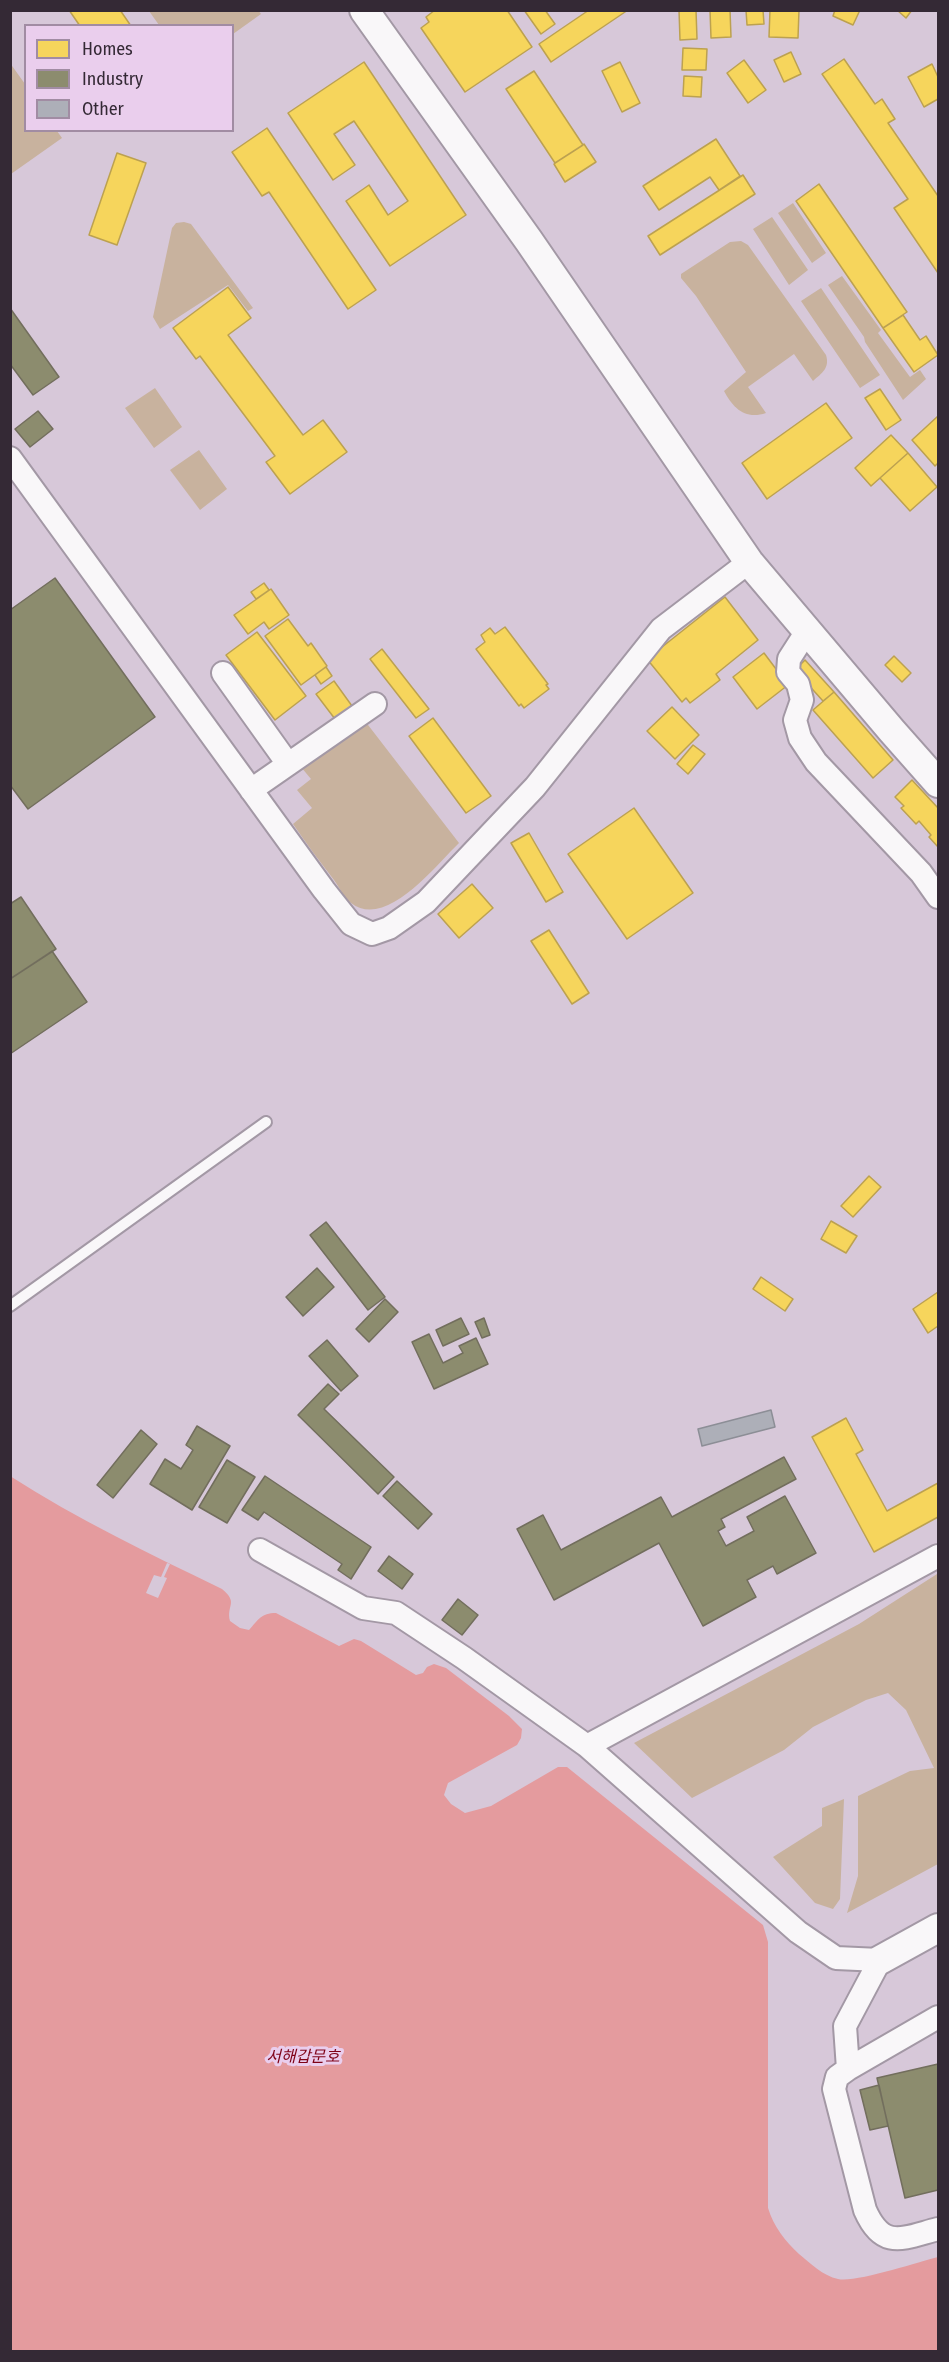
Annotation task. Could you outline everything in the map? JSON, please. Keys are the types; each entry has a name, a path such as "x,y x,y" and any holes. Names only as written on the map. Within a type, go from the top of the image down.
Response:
{"street":[{"path":"364,10 529,241 749,562 939,783"},
{"path":"10,458 351,924 372,934 389,928 426,902 535,787 661,629 749,562"},
{"path":"807,631 789,660 788,672 798,684 802,700 795,720 800,738 816,762 921,873 939,897"},
{"path":"223,673 288,764"},
{"path":"251,790 375,704"},
{"path":"260,1551 363,1608 396,1613 464,1658 587,1746 798,1932 836,1958 880,1960 939,1928"},
{"path":"587,1746 939,1556"},
{"path":"848,2069 845,2025 880,1960"},
{"path":"939,2017 848,2069 837,2077 834,2089 865,2210 871,2225 878,2233 888,2238 905,2237 939,2229"}],"lane":[{"path":"10,1306 266,1122"}],"shaded area":[{"path":"258,10 261,14 234,33 234,24 158,24 149,11"},
{"path":"10,63 24,83 24,132 58,132 62,138 11,174"},
{"path":"793,203 826,253 812,263 778,213"},
{"path":"772,217 808,270 789,285 753,229"},
{"path":"176,223 191,224 253,308 248,311 228,285 160,329 153,317 172,228"},
{"path":"741,241 748,245 826,355 827,360 824,370 813,381 794,354 748,387 766,413 759,415 740,411 731,403 724,391 746,372 696,296 681,278 681,274 730,242"},
{"path":"842,276 881,330 878,333 910,377 920,370 926,379 903,400 828,285"},
{"path":"821,288 880,375 860,388 801,301"},
{"path":"155,388 182,427 154,448 125,408"},
{"path":"199,450 227,489 200,510 170,470"},
{"path":"365,721 459,843 409,892 379,908 365,909 351,903 346,898 293,824 312,808 297,790 311,779 301,767"},
{"path":"937,1574 938,1864 847,1913 858,1876 858,1796 910,1771 934,1768 906,1710 888,1693 866,1700 813,1727 784,1750 692,1798 634,1743 859,1624"},
{"path":"844,1799 840,1899 833,1909 815,1903 773,1857 822,1826 822,1808"}],"water":[{"name":"서해갑문호","path":"10,1476 88,1521 222,1589 231,1601 230,1621 240,1628 249,1630 263,1616 276,1613 339,1646 354,1639 361,1641 416,1675 423,1673 427,1667 434,1664 446,1668 509,1716 522,1729 517,1745 448,1783 444,1795 451,1804 465,1813 491,1806 558,1767 567,1767 763,1925 768,1942 768,2208 770,2215 780,2233 799,2254 822,2272 838,2279 872,2275 938,2257 938,2351 11,2351"}],"pier":[{"path":"167,1563 170,1564 164,1577 167,1578 158,1598 146,1593 154,1575 161,1577"}],"building: Homes":[{"path":"69,10 120,10 130,24 79,24"},
{"path":"435,10 507,10 532,47 465,92 421,28 429,22 426,17"},
{"path":"524,10 545,10 555,24 541,34"},
{"path":"589,10 628,10 551,62 539,44"},
{"path":"679,10 696,10 697,39 680,40"},
{"path":"710,10 730,10 731,37 711,38"},
{"path":"746,10 763,10 764,24 747,25"},
{"path":"770,10 799,10 798,38 769,37"},
{"path":"835,10 860,10 853,25 833,16"},
{"path":"897,10 912,10 906,18"},
{"path":"683,48 707,49 706,70 682,70"},
{"path":"791,52 801,74 784,82 774,60"},
{"path":"844,59 875,104 882,99 895,119 888,123 938,196 938,273 894,208 908,199 822,74"},
{"path":"744,60 766,90 748,103 727,73"},
{"path":"364,62 466,215 390,266 346,201 369,185 388,215 408,201 354,121 334,134 355,165 333,180 288,113"},
{"path":"620,62 640,103 622,112 602,71"},
{"path":"932,64 938,77 938,99 924,107 908,77"},
{"path":"534,71 583,145 555,163 506,89"},
{"path":"684,76 702,77 701,97 683,96"},
{"path":"267,128 376,290 348,309 269,192 262,196 232,152"},
{"path":"716,139 740,176 719,190 710,177 659,210 643,186"},
{"path":"584,144 596,162 565,182 554,164"},
{"path":"117,153 146,163 117,245 89,235"},
{"path":"743,175 755,194 660,255 648,236"},
{"path":"819,184 907,312 883,328 796,201"},
{"path":"228,287 251,318 228,335 303,435 323,420 347,452 290,494 266,462 275,456 200,356 196,359 173,328"},
{"path":"903,315 920,340 926,336 938,355 914,372 883,328"},
{"path":"880,389 901,420 886,430 865,398"},
{"path":"826,403 852,438 767,499 742,463"},
{"path":"938,416 938,463 935,466 912,440"},
{"path":"891,435 908,453 871,486 855,468"},
{"path":"908,453 937,487 910,511 880,478"},
{"path":"264,583 269,590 256,599 251,592"},
{"path":"271,589 289,615 269,629 264,622 248,634 234,615"},
{"path":"725,597 758,640 716,674 720,680 690,703 686,698 682,702 647,659"},
{"path":"288,619 308,646 311,643 327,666 301,685 265,636"},
{"path":"505,627 548,684 546,685 549,689 524,708 521,704 519,706 476,649 485,642 481,635 490,628 495,634"},
{"path":"257,632 306,696 275,720 226,655"},
{"path":"382,649 429,709 416,718 370,659"},
{"path":"764,653 788,685 757,709 733,677"},
{"path":"894,656 911,673 902,682 885,665"},
{"path":"805,660 834,692 823,701 795,670"},
{"path":"326,667 332,676 321,684 315,675"},
{"path":"334,681 352,706 335,719 316,694"},
{"path":"834,692 893,760 873,778 813,710"},
{"path":"672,707 699,735 675,759 647,731"},
{"path":"433,718 491,796 466,813 409,736"},
{"path":"693,745 705,754 688,774 677,764"},
{"path":"912,780 938,808 938,847 919,821 916,824 901,808 904,806 895,797"},
{"path":"634,808 693,893 627,939 568,854"},
{"path":"529,833 563,892 546,902 511,843"},
{"path":"472,884 493,908 459,938 438,914"},
{"path":"549,930 589,993 572,1004 531,941"},
{"path":"869,1176 881,1187 853,1217 841,1206"},
{"path":"831,1221 857,1236 846,1253 821,1239"},
{"path":"761,1277 793,1299 785,1311 753,1289"},
{"path":"938,1292 938,1326 928,1333 913,1309"},
{"path":"846,1418 863,1450 856,1454 887,1511 938,1483 938,1517 874,1552 812,1437"}],"building: Industry":[{"path":"10,308 59,377 33,395 10,364"},
{"path":"38,411 53,429 30,447 15,429"},
{"path":"55,578 155,717 28,809 10,785 10,610"},
{"path":"21,897 56,949 10,979 10,904"},
{"path":"52,951 87,1002 10,1054 10,979"},
{"path":"326,1222 385,1297 368,1310 310,1235"},
{"path":"317,1268 334,1287 303,1316 286,1297"},
{"path":"385,1299 398,1312 369,1342 356,1329"},
{"path":"461,1318 469,1334 443,1346 436,1330"},
{"path":"484,1318 490,1335 482,1338 475,1322"},
{"path":"429,1334 443,1363 463,1353 459,1346 476,1338 488,1364 434,1389 412,1342"},
{"path":"327,1340 358,1376 341,1391 309,1356"},
{"path":"328,1384 339,1394 324,1409 394,1477 378,1494 298,1415"},
{"path":"197,1426 230,1446 192,1510 150,1484 165,1459 181,1469 193,1450 186,1445"},
{"path":"141,1430 157,1444 113,1498 97,1485"},
{"path":"784,1457 796,1479 721,1519 725,1527 718,1531 726,1546 754,1531 747,1517 785,1496 816,1553 777,1574 773,1566 747,1580 756,1597 703,1626 659,1543 554,1600 517,1529 543,1515 561,1550 661,1497 672,1517"},
{"path":"227,1460 255,1477 227,1523 199,1507"},
{"path":"265,1476 371,1547 351,1579 338,1570 342,1564 264,1512 258,1520 242,1510"},
{"path":"397,1481 432,1514 418,1529 383,1496"},
{"path":"389,1556 413,1574 402,1589 378,1571"},
{"path":"458,1599 478,1615 462,1635 442,1620"},
{"path":"938,2064 938,2190 905,2198 877,2078"},
{"path":"879,2085 888,2126 870,2130 860,2090"}],"building: Other":[{"path":"771,1410 775,1427 702,1446 698,1429"}]}
